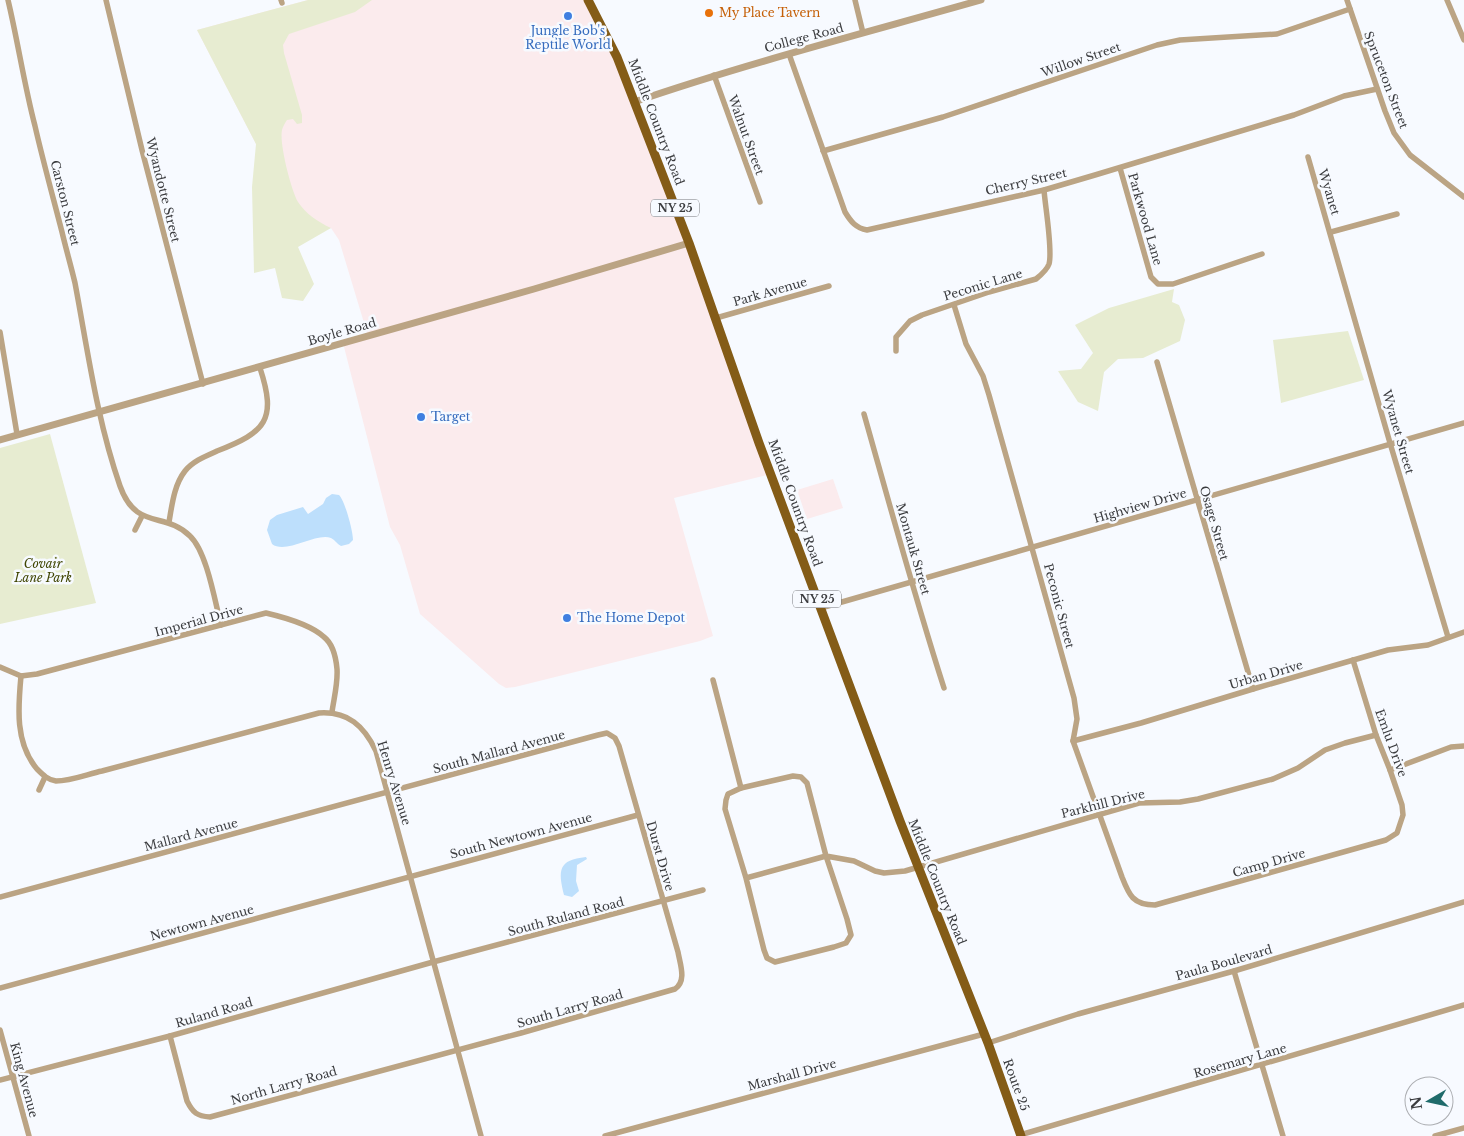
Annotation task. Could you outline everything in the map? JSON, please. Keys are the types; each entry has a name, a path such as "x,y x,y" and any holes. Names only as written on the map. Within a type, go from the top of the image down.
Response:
{"main road":[{"name":"Middle Country Road","path":"588,0 616,55 689,243 748,413 820,608 900,821 988,1043"},
{"name":"Route 25","path":"988,1043 1020,1136"}],"street":[{"name":"Carston Street","path":"8,0 22,75 74,282 99,412 121,488 127,501 142,516"},
{"name":"Wyandotte Street","path":"106,0 142,150 203,384"},
{"path":"855,0 863,33"},
{"name":"College Road","path":"634,102 714,75 981,0"},
{"name":"Spruceton Street","path":"1347,0 1394,133 1420,164 1464,197"},
{"path":"1447,0 1464,40"},
{"name":"Willow Street","path":"823,151 942,117 1157,45 1180,40 1277,34 1291,31 1350,9"},
{"name":"Cherry Street","path":"789,54 845,212 851,222 857,227 867,230 910,222 1007,197 1044,190 1294,115 1344,96 1377,89"},
{"name":"Walnut Street","path":"714,75 760,202"},
{"name":"Wyanet","path":"1308,157 1331,232"},
{"name":"Parkwood Lane","path":"1120,168 1151,277 1158,284 1164,285 1180,282 1262,254"},
{"name":"Peconic Lane","path":"896,351 896,337 910,321 989,292 1036,279 1044,272 1049,265 1050,254 1044,190"},
{"path":"1331,232 1397,214"},
{"name":"Wyanet Street","path":"1331,232 1390,443 1448,637"},
{"name":"Boyle Road","path":"0,440 260,368 689,243"},
{"name":"Park Avenue","path":"716,318 830,286"},
{"name":"Peconic Street","path":"954,305 966,344 983,376 989,395 1074,698 1077,719 1073,741 1128,892 1135,900 1145,905"},
{"path":"0,332 17,434"},
{"name":"Osage Street","path":"1157,362 1253,689"},
{"path":"169,522 174,498 185,472 194,463 248,438 262,425 266,414 267,395 260,368"},
{"name":"Montauk Street","path":"864,414 944,688"},
{"name":"Highview Drive","path":"820,608 1464,423"},
{"path":"135,530 142,516 153,520 169,522 192,537 208,572 221,625"},
{"name":"Imperial Drive","path":"21,676 59,669 266,614 281,617 324,637 331,646 335,656 337,671 332,712"},
{"name":"Urban Drive","path":"1073,741 1141,723 1388,650 1428,644 1464,632"},
{"name":"Emlu Drive","path":"1353,660 1376,735 1390,770 1403,816 1397,833"},
{"path":"0,667 21,676 17,710 24,747 30,759 45,777 55,781 69,779 302,717 332,712"},
{"path":"713,680 741,788"},
{"name":"Henry Avenue","path":"332,712 350,719 360,726 369,736 376,750 481,1136"},
{"name":"South Mallard Avenue","path":"388,793 598,735 607,733 615,738"},
{"name":"Parkhill Drive","path":"826,856 854,861 875,871 894,873 1140,803 1180,802 1198,799 1273,779 1298,768 1324,750 1376,735"},
{"name":"Durst Drive","path":"615,738 619,746 678,952 682,980"},
{"path":"1390,770 1451,747 1464,746"},
{"path":"793,776 801,777 807,782 826,856 851,935 846,943 775,962 768,958 764,950 746,878 725,809 728,794 741,788 793,776"},
{"path":"39,790 45,777"},
{"name":"Mallard Avenue","path":"0,897 388,793"},
{"name":"South Newtown Avenue","path":"410,876 638,815"},
{"name":"Camp Drive","path":"1145,905 1155,905 1338,854 1386,840 1397,833"},
{"path":"746,878 826,856"},
{"name":"Newtown Avenue","path":"0,988 410,876"},
{"name":"South Ruland Road","path":"433,962 703,890"},
{"name":"Paula Boulevard","path":"988,1043 1078,1014 1234,971 1464,902"},
{"name":"Ruland Road","path":"0,1080 170,1036 433,962"},
{"path":"1234,971 1284,1136"},
{"name":"South Larry Road","path":"458,1049 668,992 680,986 682,980"},
{"name":"Rosemary Lane","path":"1020,1136 1464,1005"},
{"name":"King Avenue","path":"0,1030 29,1136"},
{"name":"Marshall Drive","path":"604,1136 984,1034"},
{"name":"North Larry Road","path":"170,1036 187,1101 198,1116 210,1117 458,1049"},
{"path":"1434,1136 1464,1128"}],"shaded area":[{"path":"308,0 588,0 617,57 771,474 674,498 713,636 700,641 506,688 499,684 420,614 400,545 390,527 343,343 368,336 339,240 331,228 286,241 256,144 197,30"},
{"path":"833,479 843,508 807,519 797,490"}],"green space":[{"path":"308,0 372,0 355,12 289,34 283,45 302,115 302,123 297,124 293,119 287,120 282,130 282,145 289,177 295,196 301,206 321,223 331,228 298,247 314,284 303,301 282,298 275,268 254,273 252,187 256,144 197,30"},
{"path":"1174,289 1172,302 1179,305 1185,320 1180,341 1143,358 1118,359 1104,372 1098,411 1078,402 1058,371 1081,369 1093,353 1075,325 1109,308"},
{"path":"1348,331 1364,380 1281,403 1273,340"},
{"name":"Covair Lane Park","path":"50,434 96,603 0,624 0,448"}],"water":[{"path":"332,494 339,495 346,510 353,536 353,540 349,544 341,546 331,538 325,537 285,547 278,547 272,544 267,530 270,520 277,515 303,507 308,514 323,504 326,498"},
{"path":"586,857 587,859 577,865 576,881 579,891 572,897 564,895 561,879 562,868 570,861"}],"place":[{"name":"My Place Tavern","path":"709,13"},
{"name":"Jungle Bob's Reptile World","path":"568,16"},
{"name":"Target","path":"421,417"},
{"name":"The Home Depot","path":"567,618"}]}
